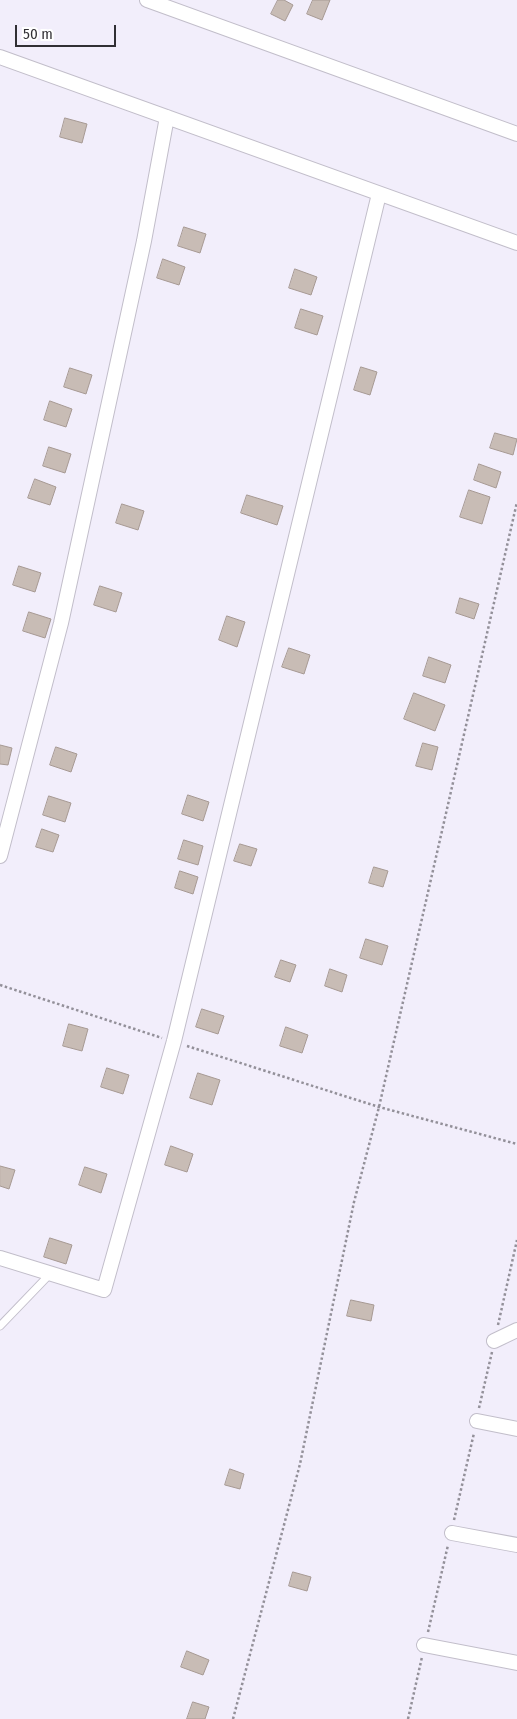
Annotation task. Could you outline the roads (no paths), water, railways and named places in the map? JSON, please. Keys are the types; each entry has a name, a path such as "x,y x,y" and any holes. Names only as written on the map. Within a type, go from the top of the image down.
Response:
{"street":[{"path":"148,0 517,134"},
{"path":"0,57 517,243"},
{"path":"0,856 60,623 144,241 167,117"},
{"path":"0,1258 104,1290 174,1042 379,194"},
{"path":"494,1341 517,1330"},
{"path":"477,1421 517,1429"},
{"path":"452,1532 517,1545"},
{"path":"424,1645 517,1663"}],"lane":[{"path":"0,1326 50,1274"}]}
